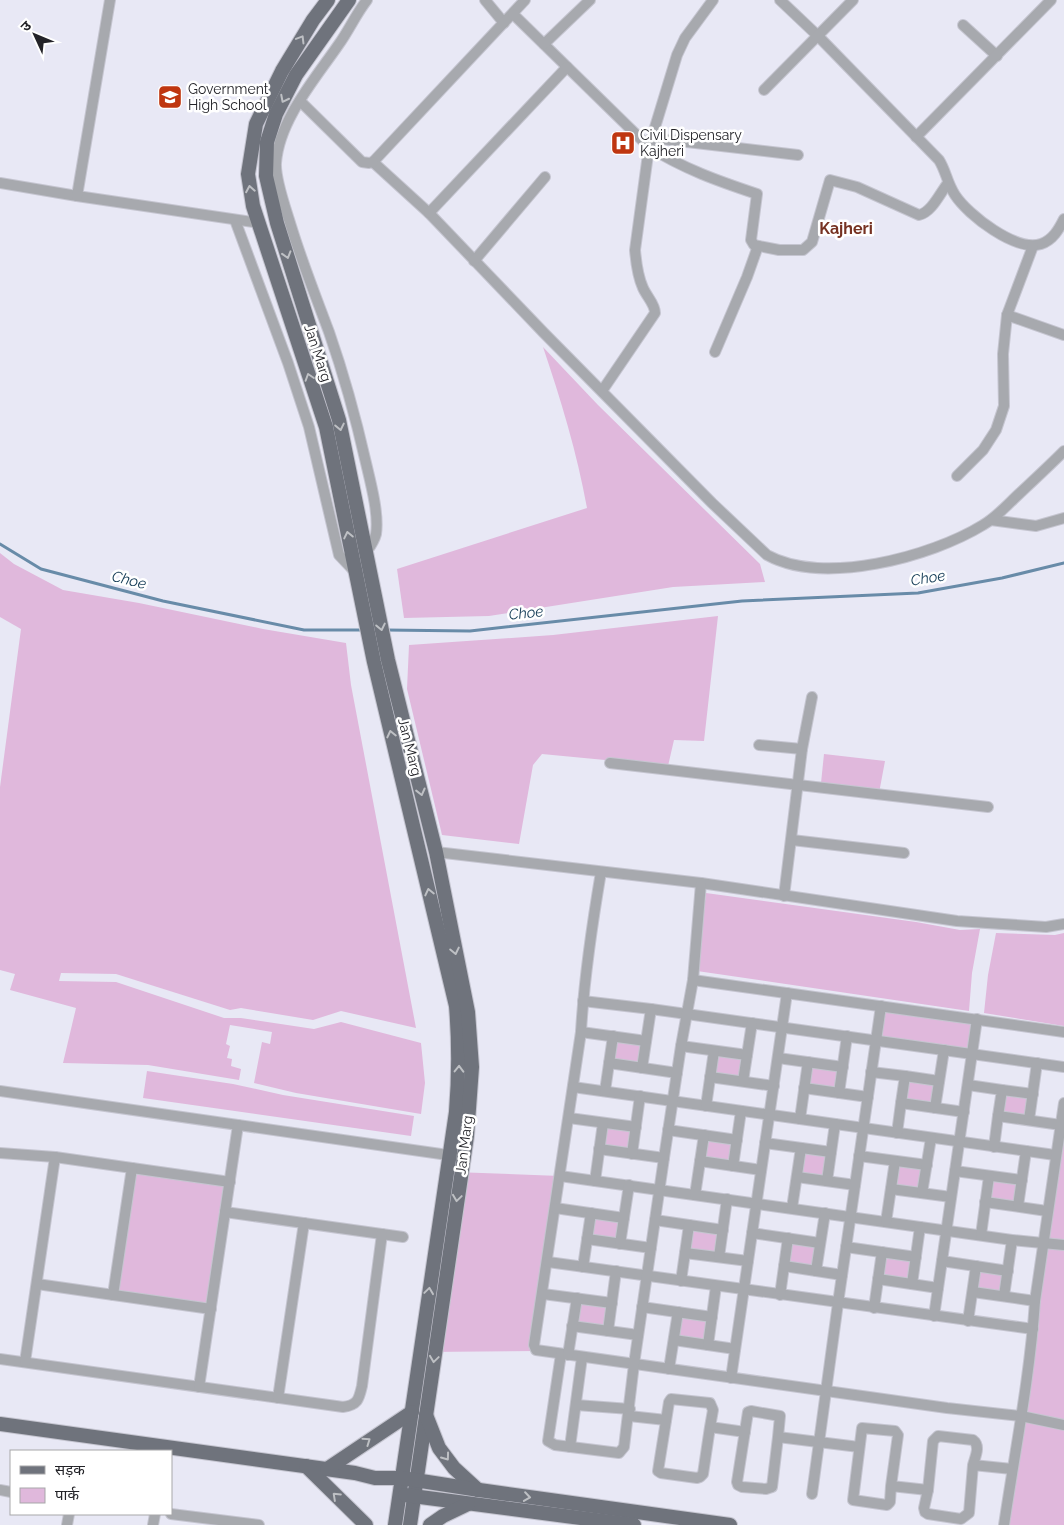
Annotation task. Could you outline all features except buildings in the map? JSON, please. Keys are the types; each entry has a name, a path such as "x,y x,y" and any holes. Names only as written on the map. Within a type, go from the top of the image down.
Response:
{"main road":[{"name":"Jan Marg","path":"328,0 313,20 282,71 256,124 248,174 253,206 326,427 356,573 367,597"},
{"name":"Jan Marg","path":"349,0 296,75 276,114 267,142 266,176 277,224 339,420 365,554 367,597 456,1006 459,1073 463,1106 463,1158 418,1413"},
{"name":"Jan Marg","path":"381,661 436,852 468,1012 472,1059 463,1106 451,1135 409,1479 413,1496 410,1525"},
{"path":"327,1469 418,1413 439,1448 454,1468 479,1490"},
{"path":"0,1424 327,1469 375,1478 409,1479 730,1525"},
{"path":"306,1466 366,1525"},
{"path":"375,1478 399,1494 634,1525"},
{"path":"394,1525 399,1494 409,1479"},
{"path":"430,1525 443,1516 468,1504"}],"street":[{"path":"77,196 110,0"},
{"path":"365,554 376,534 370,482 358,427 330,334 300,255 281,192 276,164 281,140 292,113 367,0"},
{"path":"485,0 504,23"},
{"path":"300,101 362,162 373,162 525,0"},
{"path":"544,44 590,0"},
{"path":"602,391 655,313 654,306 643,288 636,261 650,143 677,55 685,38 713,0"},
{"path":"780,0 818,36 939,160 944,168 948,183 966,209 977,220 1011,239 1033,246 1060,236 1064,219"},
{"path":"764,90 853,0"},
{"path":"916,137 1051,0"},
{"path":"513,14 567,67 673,162 710,179 757,194 751,240 754,245 779,250 803,250 808,246 812,242 830,180 857,187 919,215 925,214 948,183"},
{"path":"963,24 997,56"},
{"path":"429,213 567,67"},
{"path":"650,143 798,155"},
{"path":"373,162 429,213 712,503 767,555 776,560 802,567 847,567 875,564 909,556 941,545 991,520 1064,450"},
{"path":"474,260 546,177"},
{"path":"0,183 259,224"},
{"path":"235,220 288,363 309,427 339,554 356,573"},
{"path":"715,352 758,246"},
{"path":"958,476 983,450 996,430 1004,406 1003,354 1007,315 1033,246"},
{"path":"1007,315 1064,335"},
{"path":"991,520 1036,526 1064,518"},
{"path":"784,896 802,749 812,697"},
{"path":"759,745 802,749"},
{"path":"610,763 988,807"},
{"path":"792,840 904,854"},
{"path":"436,852 701,883 957,921 1046,927 1064,924"},
{"path":"600,872 591,933 581,1032 535,1348 538,1351 946,1408 1021,1416 1064,1424"},
{"path":"576,1298 572,1326 547,1438 548,1441 555,1445 619,1453 624,1448 638,1335 672,1101 693,980 701,883"},
{"path":"693,980 1064,1032"},
{"path":"731,1378 787,992"},
{"path":"583,1001 1064,1067"},
{"path":"812,1494 881,1006"},
{"path":"642,1068 651,1009"},
{"path":"934,1316 978,1019"},
{"path":"743,1081 752,1023"},
{"path":"581,1032 646,1041"},
{"path":"604,1092 613,1036"},
{"path":"839,1093 847,1036"},
{"path":"681,1046 747,1055"},
{"path":"706,1106 714,1050"},
{"path":"935,1108 944,1050"},
{"path":"778,1058 843,1067"},
{"path":"800,1119 808,1062"},
{"path":"609,1063 677,1073"},
{"path":"1029,1120 1037,1063"},
{"path":"871,1072 939,1081"},
{"path":"710,1076 774,1086"},
{"path":"897,1133 905,1076"},
{"path":"968,1085 1033,1094"},
{"path":"573,1087 1055,1155"},
{"path":"804,1088 868,1097"},
{"path":"994,1147 1002,1090"},
{"path":"0,1091 463,1158"},
{"path":"632,1154 640,1096"},
{"path":"901,1103 964,1112"},
{"path":"1004,1525 1033,1329 1047,1211 1064,1103"},
{"path":"733,1166 741,1111"},
{"path":"998,1116 1061,1125"},
{"path":"569,1118 636,1127"},
{"path":"595,1181 603,1123"},
{"path":"827,1181 835,1124"},
{"path":"200,1387 238,1125"},
{"path":"668,1130 737,1140"},
{"path":"695,1195 704,1135"},
{"path":"922,1193 931,1138"},
{"path":"765,1143 831,1152"},
{"path":"792,1208 801,1148"},
{"path":"599,1149 664,1158"},
{"path":"1018,1206 1026,1151"},
{"path":"0,1153 55,1157 230,1182"},
{"path":"859,1156 927,1165"},
{"path":"25,1362 55,1157"},
{"path":"700,1161 761,1170"},
{"path":"886,1222 895,1161"},
{"path":"113,1295 132,1168"},
{"path":"956,1171 1022,1180"},
{"path":"560,1176 1012,1240 1064,1245"},
{"path":"980,1235 989,1176"},
{"path":"797,1177 855,1185"},
{"path":"620,1244 628,1185"},
{"path":"891,1189 952,1197"},
{"path":"718,1257 727,1199"},
{"path":"985,1202 1047,1211"},
{"path":"555,1208 624,1218"},
{"path":"225,1212 403,1237"},
{"path":"583,1267 591,1213"},
{"path":"816,1271 824,1213"},
{"path":"655,1220 722,1230"},
{"path":"278,1398 304,1223"},
{"path":"681,1280 689,1225"},
{"path":"912,1284 920,1227"},
{"path":"752,1233 820,1243"},
{"path":"0,1358 343,1407 352,1406 359,1399 362,1386 382,1234"},
{"path":"780,1295 788,1238"},
{"path":"588,1240 651,1248"},
{"path":"1004,1296 1012,1240"},
{"path":"846,1247 916,1257"},
{"path":"874,1308 882,1252"},
{"path":"685,1253 748,1261"},
{"path":"942,1261 1008,1271"},
{"path":"548,1262 1033,1329"},
{"path":"784,1266 842,1275"},
{"path":"968,1321 976,1266"},
{"path":"608,1331 616,1271"},
{"path":"878,1280 938,1288"},
{"path":"37,1284 211,1309"},
{"path":"708,1345 716,1286"},
{"path":"972,1292 1035,1301"},
{"path":"543,1294 612,1303"},
{"path":"642,1307 712,1317"},
{"path":"670,1369 678,1312"},
{"path":"572,1326 638,1335"},
{"path":"674,1340 735,1349"},
{"path":"570,1447 582,1357"},
{"path":"671,1399 710,1403 713,1410 710,1427 703,1474 697,1478 658,1471 671,1399"},
{"path":"576,1405 629,1412 666,1420"},
{"path":"751,1411 778,1415 781,1418 778,1437 772,1487 766,1490 738,1485 747,1414 751,1411"},
{"path":"710,1427 745,1432"},
{"path":"862,1428 897,1432 891,1486 890,1502 887,1505 854,1500 862,1428"},
{"path":"778,1437 859,1447"},
{"path":"935,1437 973,1440 977,1446 973,1465 969,1513 966,1516 961,1519 925,1512 932,1441 935,1437"},
{"path":"973,1465 1012,1469"},
{"path":"891,1486 928,1490"},
{"path":"172,1514 259,1525"}],"green space":[{"path":"543,347 598,405 760,564 765,582 673,587 489,616 404,618 397,569 587,508 568,427"},
{"path":"0,553 14,564 63,590 139,603 263,629 346,643 351,685 416,1028 341,1011 313,1020 241,1008 230,1010 116,974 61,973 59,981 116,982 224,1018 241,1018 314,1029 341,1022 421,1043 425,1083 421,1114 296,1093 254,1083 262,1042 270,1044 272,1032 230,1025 226,1044 230,1046 227,1058 232,1059 231,1066 241,1069 239,1080 148,1065 63,1063 76,1008 10,990 15,974 0,970 0,787 21,629 0,617"},
{"path":"718,616 704,741 674,740 668,766 542,754 533,765 519,844 442,835 407,689 409,645 553,635"},
{"path":"824,754 885,761 879,793 821,783"},
{"path":"706,893 916,922 960,930 980,929 972,973 969,1011 697,971"},
{"path":"996,933 1055,935 1064,933 1064,1026 984,1013 988,975"},
{"path":"881,1006 977,1019 972,1054 876,1040"},
{"path":"616,1040 642,1044 639,1064 612,1060"},
{"path":"716,1055 743,1059 740,1078 713,1074"},
{"path":"811,1066 838,1070 836,1089 807,1085"},
{"path":"147,1071 414,1116 411,1136 143,1098"},
{"path":"908,1080 935,1085 933,1103 904,1100"},
{"path":"1005,1093 1028,1097 1026,1117 1001,1113"},
{"path":"607,1127 632,1130 629,1150 603,1147"},
{"path":"1064,1127 1064,1525 1006,1525"},
{"path":"707,1138 733,1143 730,1163 703,1159"},
{"path":"804,1151 828,1155 824,1177 801,1173"},
{"path":"898,1165 922,1168 919,1189 895,1185"},
{"path":"132,1168 230,1182 211,1309 113,1295"},
{"path":"454,1172 560,1176 538,1351 427,1352"},
{"path":"992,1179 1017,1183 1014,1203 989,1199"},
{"path":"595,1218 620,1220 617,1240 591,1237"},
{"path":"692,1229 719,1232 716,1253 689,1250"},
{"path":"791,1242 816,1246 812,1267 788,1263"},
{"path":"884,1255 912,1259 909,1281 881,1277"},
{"path":"979,1270 1005,1273 1001,1293 976,1289"},
{"path":"579,1302 608,1306 605,1327 576,1323"},
{"path":"680,1317 708,1321 704,1341 677,1338"}],"waterway":[{"name":"Choe","path":"0,544 41,569 163,601 304,630 363,630"},
{"name":"Choe","path":"386,630 470,631 742,601 918,593 1002,578 1064,563"}],"place":[{"name":"Government High School","path":"170,97"},
{"name":"Civil Dispensary Kajheri","path":"623,143"}],"district":[{"name":"Kajheri","path":"846,228"}]}
